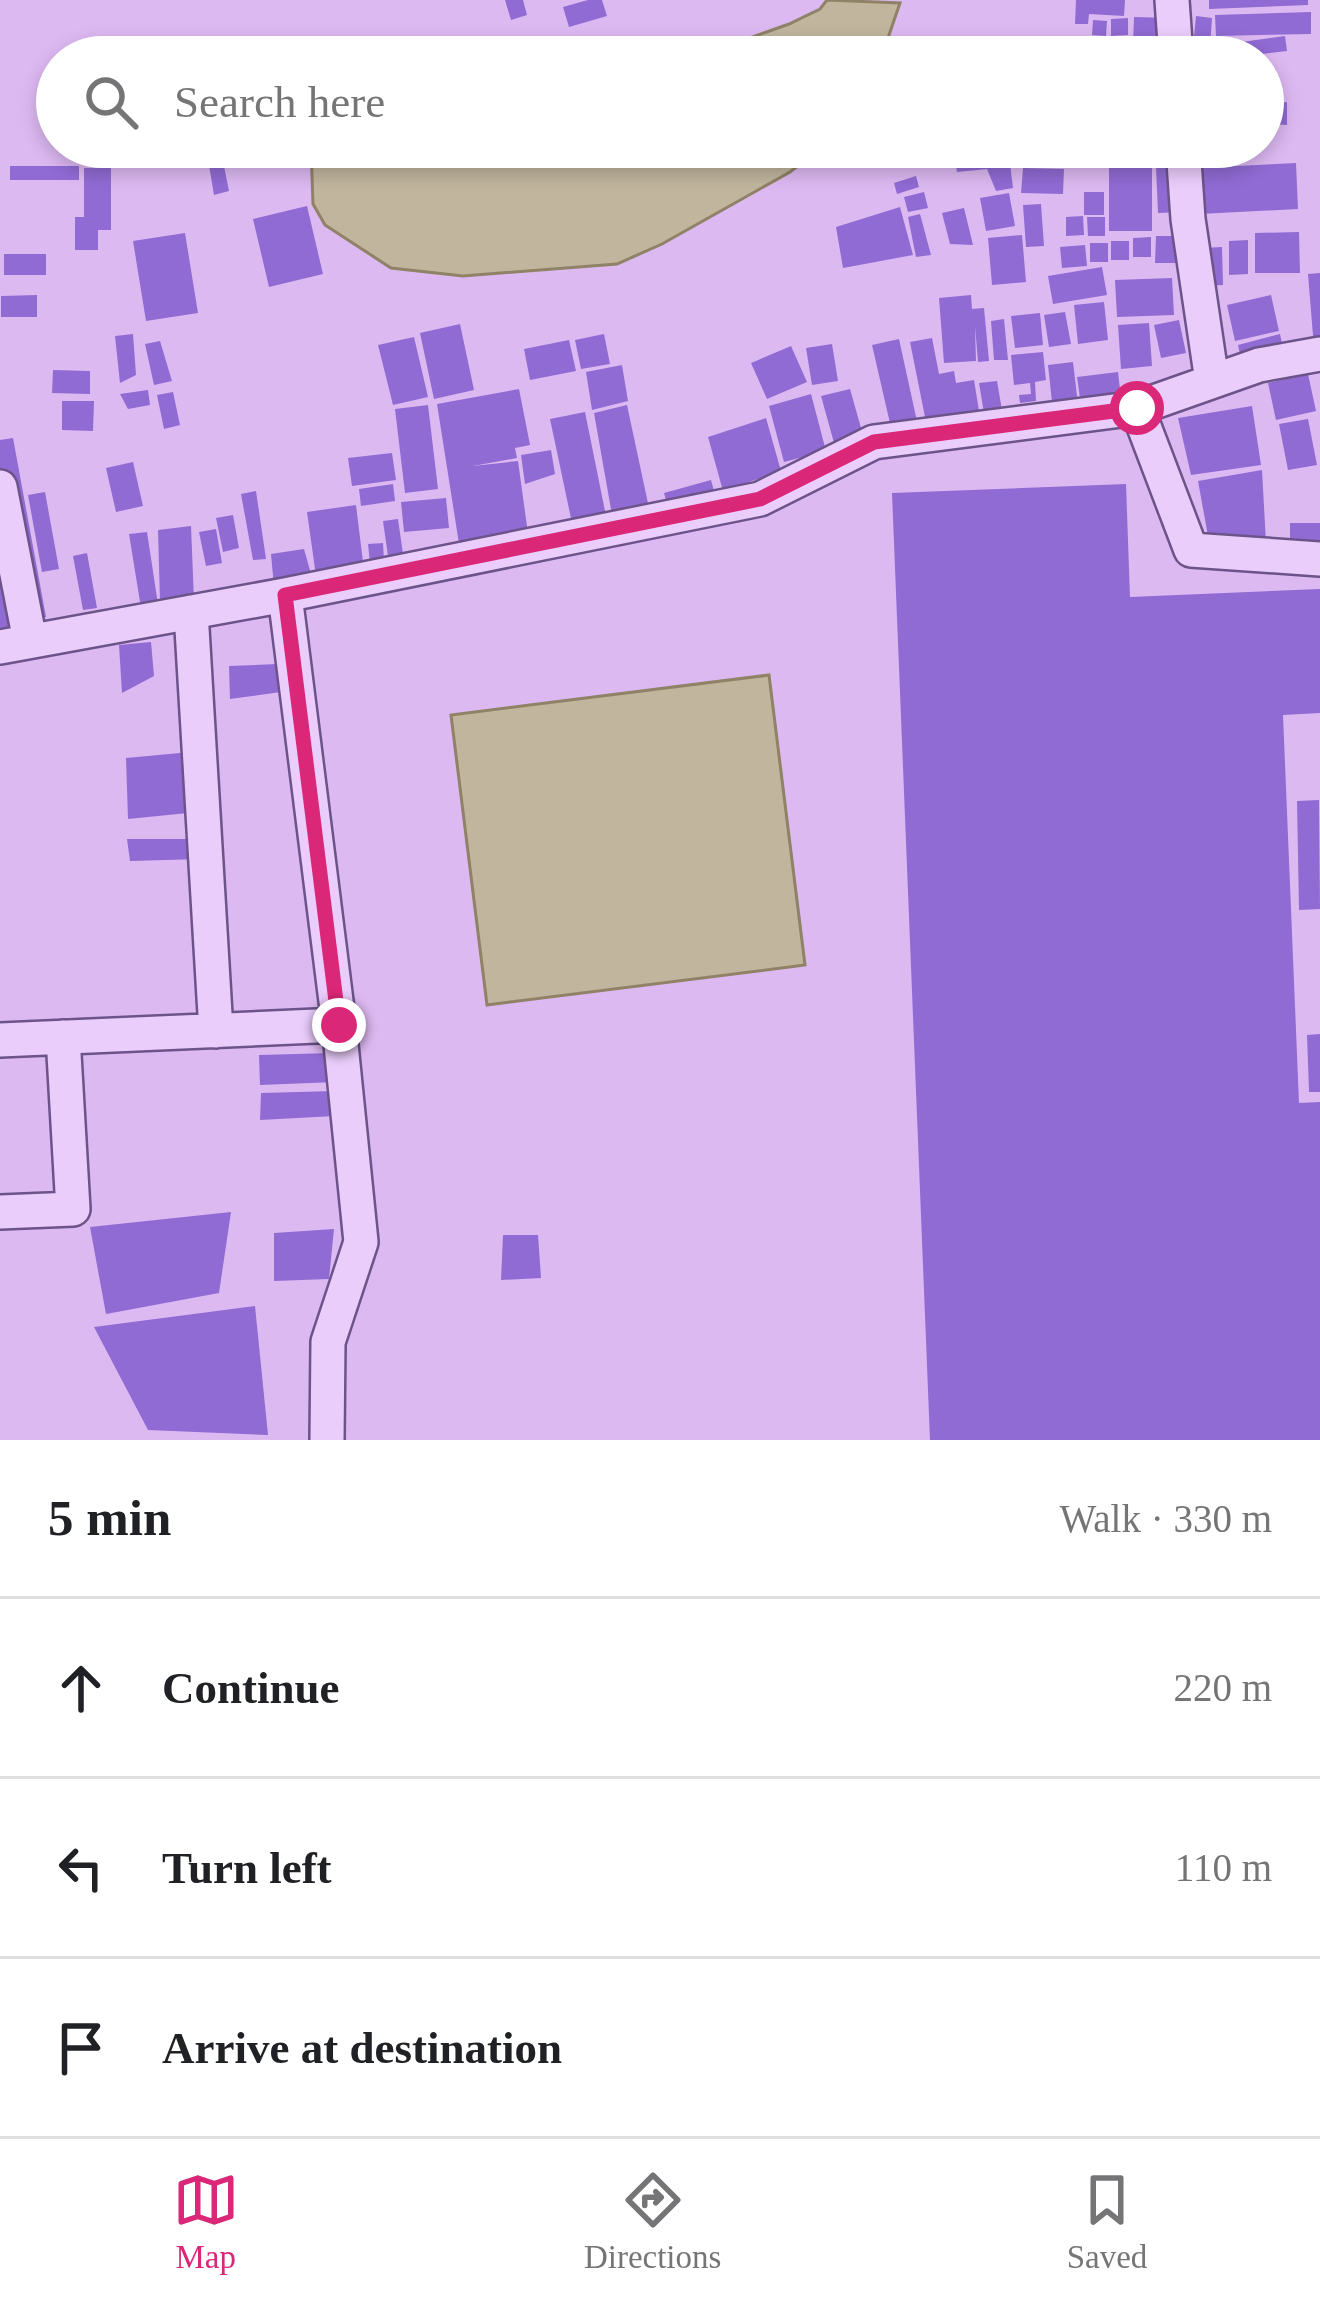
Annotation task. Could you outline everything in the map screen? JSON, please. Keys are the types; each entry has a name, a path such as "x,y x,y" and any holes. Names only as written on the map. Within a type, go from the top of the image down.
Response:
{"street":[{"path":"1172,0 1175,36"},
{"path":"1184,168 1212,381"},
{"path":"0,487 15,644 760,499 874,442 1137,408 1259,365 1320,354"},
{"path":"1137,408 1191,550 1320,560"},
{"path":"285,595 361,1243 328,1342 327,1440"},
{"path":"191,611 216,1030"},
{"path":"0,1040 339,1025"},
{"path":"0,1212 73,1209 63,1037"}],"shaded area":[{"path":"827,0 900,3 889,36 756,36 820,9"},
{"path":"312,168 795,168 662,244 617,264 463,276 391,268 325,225 313,204"},
{"path":"769,675 805,965 487,1005 451,715"}],"building":[{"path":"505,0 523,0 527,15 511,20"},
{"path":"602,0 607,16 569,27 563,7"},
{"path":"1076,0 1125,0 1124,16 1089,14 1088,24 1075,24"},
{"path":"1209,0 1308,0 1308,5 1209,9"},
{"path":"1311,12 1311,34 1216,36 1215,15"},
{"path":"1196,16 1212,18 1211,36 1194,36"},
{"path":"1134,17 1171,18 1170,36 1133,36"},
{"path":"1128,18 1128,35 1111,36 1111,19"},
{"path":"1093,20 1107,21 1106,36 1092,35"},
{"path":"1296,163 1298,209 1200,214 1198,168 1284,168 1284,164"},
{"path":"10,166 79,168 79,180 10,180"},
{"path":"84,168 111,168 111,230 98,230 98,250 75,250 75,217 84,217"},
{"path":"210,168 224,168 229,191 214,195"},
{"path":"956,168 1011,168 1013,188 996,191 987,169 957,172"},
{"path":"1023,168 1064,169 1063,194 1021,193"},
{"path":"1109,168 1152,168 1152,231 1109,231"},
{"path":"1156,168 1180,168 1182,212 1158,213"},
{"path":"916,176 919,187 897,194 894,183"},
{"path":"924,192 928,208 908,212 904,197"},
{"path":"1084,192 1104,192 1104,215 1084,215"},
{"path":"1009,193 1015,226 986,231 980,198"},
{"path":"1041,204 1044,246 1026,247 1023,205"},
{"path":"307,206 323,274 269,287 253,219"},
{"path":"900,207 913,255 843,268 836,227"},
{"path":"964,208 973,245 950,244 942,213"},
{"path":"920,214 931,255 916,257 908,217"},
{"path":"1083,216 1084,235 1066,236 1066,217"},
{"path":"1087,217 1105,217 1105,236 1088,236"},
{"path":"1299,232 1300,273 1255,273 1255,233"},
{"path":"185,233 198,313 146,321 133,241"},
{"path":"1022,235 1026,282 992,285 988,238"},
{"path":"1156,236 1186,236 1190,263 1155,263"},
{"path":"1151,237 1151,257 1133,257 1133,238"},
{"path":"1248,240 1248,274 1229,275 1229,241"},
{"path":"1111,241 1129,241 1129,260 1111,260"},
{"path":"1090,243 1108,243 1108,262 1090,262"},
{"path":"1085,245 1087,266 1062,268 1060,247"},
{"path":"1222,247 1223,285 1203,286 1202,248"},
{"path":"4,254 46,254 46,275 4,275"},
{"path":"1102,267 1107,295 1053,304 1048,276"},
{"path":"1320,273 1320,348 1314,348 1308,274"},
{"path":"1172,278 1174,315 1117,317 1115,280"},
{"path":"37,295 37,317 1,317 1,296"},
{"path":"971,295 972,309 984,308 989,361 978,362 975,326 976,361 944,363 939,298"},
{"path":"1271,295 1279,331 1235,341 1227,305"},
{"path":"1104,302 1108,340 1078,344 1074,305"},
{"path":"1065,312 1071,344 1049,347 1044,315"},
{"path":"1040,313 1043,345 1015,348 1011,316"},
{"path":"1004,319 1008,360 994,360 991,321"},
{"path":"1179,320 1186,353 1161,358 1154,325"},
{"path":"1149,323 1152,366 1121,369 1118,325"},
{"path":"460,324 474,390 434,399 420,333"},
{"path":"133,334 136,375 120,383 115,336"},
{"path":"604,334 610,364 581,369 575,340"},
{"path":"1280,334 1285,357 1243,367 1238,345"},
{"path":"414,337 428,397 393,405 378,345"},
{"path":"932,338 939,374 954,371 956,383 974,380 981,423 927,427 910,342"},
{"path":"899,339 918,426 892,432 872,345"},
{"path":"569,340 576,371 530,380 524,349"},
{"path":"160,341 172,381 154,385 145,344"},
{"path":"832,344 838,381 812,385 806,348"},
{"path":"791,346 807,382 767,399 751,363"},
{"path":"1043,352 1046,380 1035,382 1036,401 1020,403 1019,395 1031,394 1030,383 1014,385 1011,355"},
{"path":"1073,362 1079,413 1021,420 1019,405 1052,402 1048,365"},
{"path":"622,365 628,401 592,410 586,372"},
{"path":"53,370 90,371 90,394 52,393"},
{"path":"1118,372 1122,407 1082,412 1077,377"},
{"path":"1308,374 1316,411 1276,420 1268,383"},
{"path":"997,381 1003,416 985,419 979,383"},
{"path":"519,389 530,445 515,448 517,458 473,466 518,461 529,541 460,550 437,404"},
{"path":"850,389 865,442 836,450 821,396"},
{"path":"148,390 150,405 128,409 120,394"},
{"path":"173,392 180,425 164,429 157,395"},
{"path":"811,394 826,451 784,462 769,406"},
{"path":"62,401 94,401 93,431 62,430"},
{"path":"428,405 438,489 405,493 395,409"},
{"path":"627,405 649,508 612,515 594,413"},
{"path":"1252,406 1261,465 1191,475 1178,418"},
{"path":"585,412 606,516 572,523 550,419"},
{"path":"766,418 781,471 723,491 708,437"},
{"path":"1308,419 1317,465 1288,470 1279,424"},
{"path":"13,438 46,617 28,620 0,468 0,440"},
{"path":"551,450 555,474 525,484 521,455"},
{"path":"392,453 396,480 352,486 348,458"},
{"path":"133,462 143,506 116,512 106,468"},
{"path":"1262,470 1266,543 1210,547 1198,481"},
{"path":"711,480 716,498 669,511 664,493"},
{"path":"393,484 395,501 361,506 359,489"},
{"path":"1126,484 1130,597 1320,589 1320,713 1283,715 1299,1103 1320,1102 1320,1440 930,1440 892,493"},
{"path":"256,491 266,559 253,560 241,494"},
{"path":"45,492 59,569 42,572 28,495"},
{"path":"446,498 449,528 404,532 401,502"},
{"path":"356,505 364,570 316,576 307,512"},
{"path":"233,515 239,548 223,552 216,518"},
{"path":"398,519 404,561 389,563 383,521"},
{"path":"1290,523 1320,523 1320,554 1290,554"},
{"path":"191,526 194,601 160,602 158,530"},
{"path":"216,529 222,563 206,566 199,532"},
{"path":"147,532 159,611 141,608 129,534"},
{"path":"383,543 384,561 370,563 368,544"},
{"path":"304,549 313,581 274,587 271,554"},
{"path":"87,553 97,608 83,610 73,556"},
{"path":"14,574 23,624 0,629 0,577"},
{"path":"151,642 154,676 122,693 119,645"},
{"path":"278,664 288,691 230,699 229,666"},
{"path":"191,752 198,812 128,819 126,758"},
{"path":"1319,800 1320,909 1299,910 1297,801"},
{"path":"127,839 197,839 201,859 130,861"},
{"path":"1320,1034 1320,1092 1309,1092 1307,1035"},
{"path":"332,1053 335,1082 260,1085 259,1055"},
{"path":"335,1091 335,1116 260,1120 261,1093"},
{"path":"231,1212 219,1293 106,1314 90,1227"},
{"path":"334,1229 329,1279 274,1281 274,1233"},
{"path":"503,1235 538,1235 541,1278 501,1280"},
{"path":"255,1306 268,1435 148,1430 94,1327"}],"route":[{"path":"339,1025 285,595 760,499 874,442 1137,408"}]}
